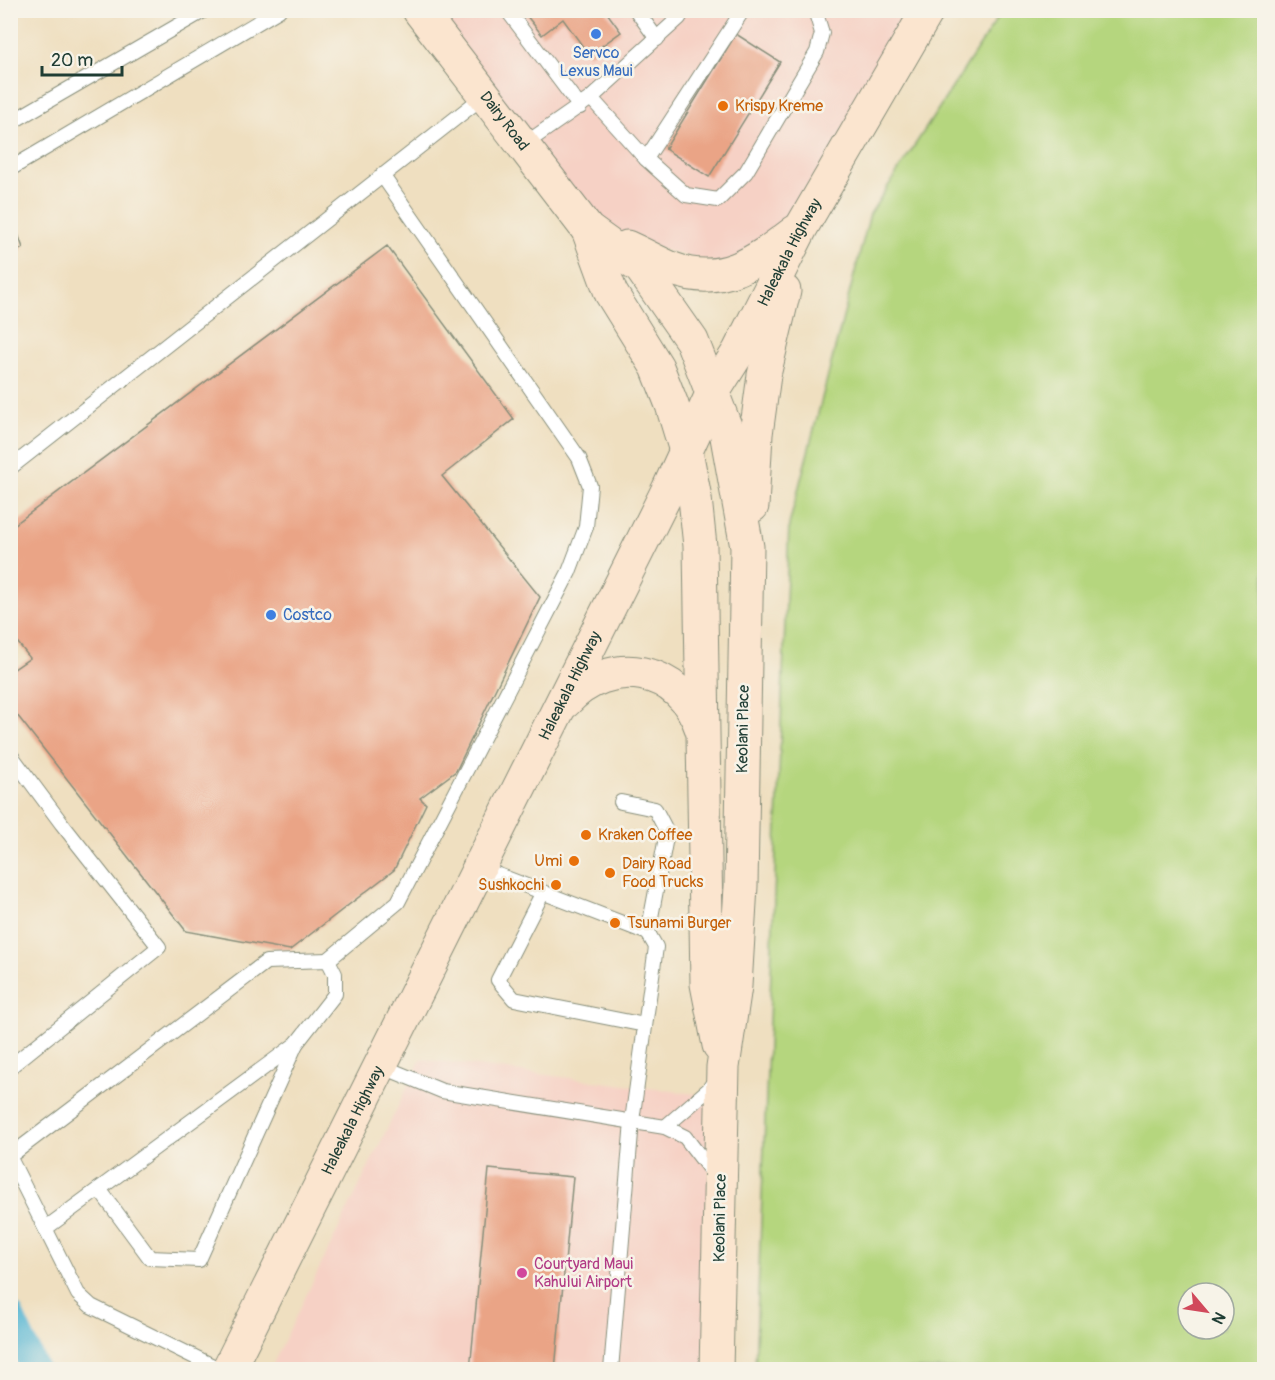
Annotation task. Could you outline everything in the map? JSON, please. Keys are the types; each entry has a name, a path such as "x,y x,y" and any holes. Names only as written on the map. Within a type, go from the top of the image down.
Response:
{"street":[{"name":"Dairy Road","path":"419,10 588,230 641,268 692,341 712,394"},
{"name":"Haleakala Highway","path":"228,1370 558,710 682,494 686,451 712,394 739,351 801,228 928,10"},
{"path":"588,230 674,269 704,275 727,273 748,266 801,228"},
{"path":"747,547 754,492 756,434 764,375 801,228"},
{"name":"Dairy Road","path":"588,230 611,293 657,367 686,451"},
{"name":"Keolani Place","path":"712,394 725,426 747,547 741,886 735,986 723,1067 716,1370"},
{"path":"682,494 712,508 721,526 723,737 728,769 742,810"},
{"name":"Keolani Place","path":"682,494 700,546 707,984 723,1067"},
{"path":"558,710 580,687 597,678 615,673 643,673 679,691 694,712 704,739"}],"lane":[{"path":"10,123 205,10"},
{"path":"10,169 279,10"},
{"path":"507,10 585,103 646,159 686,195 718,200 746,172 817,52 822,33 815,10"},
{"path":"636,10 657,39"},
{"path":"522,146 585,103 657,39 684,10"},
{"path":"646,159 743,10"},
{"path":"10,468 484,96"},
{"path":"221,1370 91,1306 78,1294 10,1157 266,962 328,960 398,902 570,572 586,527 591,486 579,458 382,175"},
{"path":"10,754 57,818 159,947 10,1067"},
{"path":"621,802 655,809 667,832 648,933"},
{"path":"480,868 648,933 656,946 632,1121 611,1370"},
{"path":"543,892 498,980 514,999 645,1025"},
{"path":"99,1189 150,1258 198,1260 296,1044 335,994 335,974 328,960"},
{"path":"46,1228 296,1044"},
{"path":"381,1066 442,1091 665,1127 685,1137 721,1183"},
{"path":"665,1127 709,1089 723,1067"}],"shaded area":[{"path":"419,11 928,11 801,228 738,269 588,230"},
{"path":"421,1059 711,1096 704,1369 270,1370"}],"green space":[{"path":"1002,11 1264,11 1264,1369 755,1369 789,525 870,214"}],"building":[{"name":"Servco Lexus Maui","path":"522,10 605,10 621,32 589,55 563,19 542,35"},
{"name":"Krispy Kreme","path":"736,34 780,62 709,177 665,149"},
{"path":"10,211 23,248 10,254"},
{"name":"Costco","path":"387,246 514,419 442,476 540,597 456,771 420,798 426,804 394,870 290,950 186,931 10,706 10,672 30,658 10,633 10,528"},
{"name":"Courtyard Maui Kahului Airport","path":"489,1169 573,1177 555,1370 470,1370"}],"waterway":[{"path":"10,1316 35,1370"}],"place":[{"name":"Servco Lexus Maui","path":"596,34"},
{"name":"Krispy Kreme","path":"723,106"},
{"name":"Costco","path":"271,615"},
{"name":"Kraken Coffee","path":"586,835"},
{"name":"Umi","path":"574,861"},
{"name":"Dairy Road Food Trucks","path":"610,873"},
{"name":"Sushkochi","path":"556,885"},
{"name":"Tsunami Burger","path":"615,923"},
{"name":"Courtyard Maui Kahului Airport","path":"522,1273"}]}
